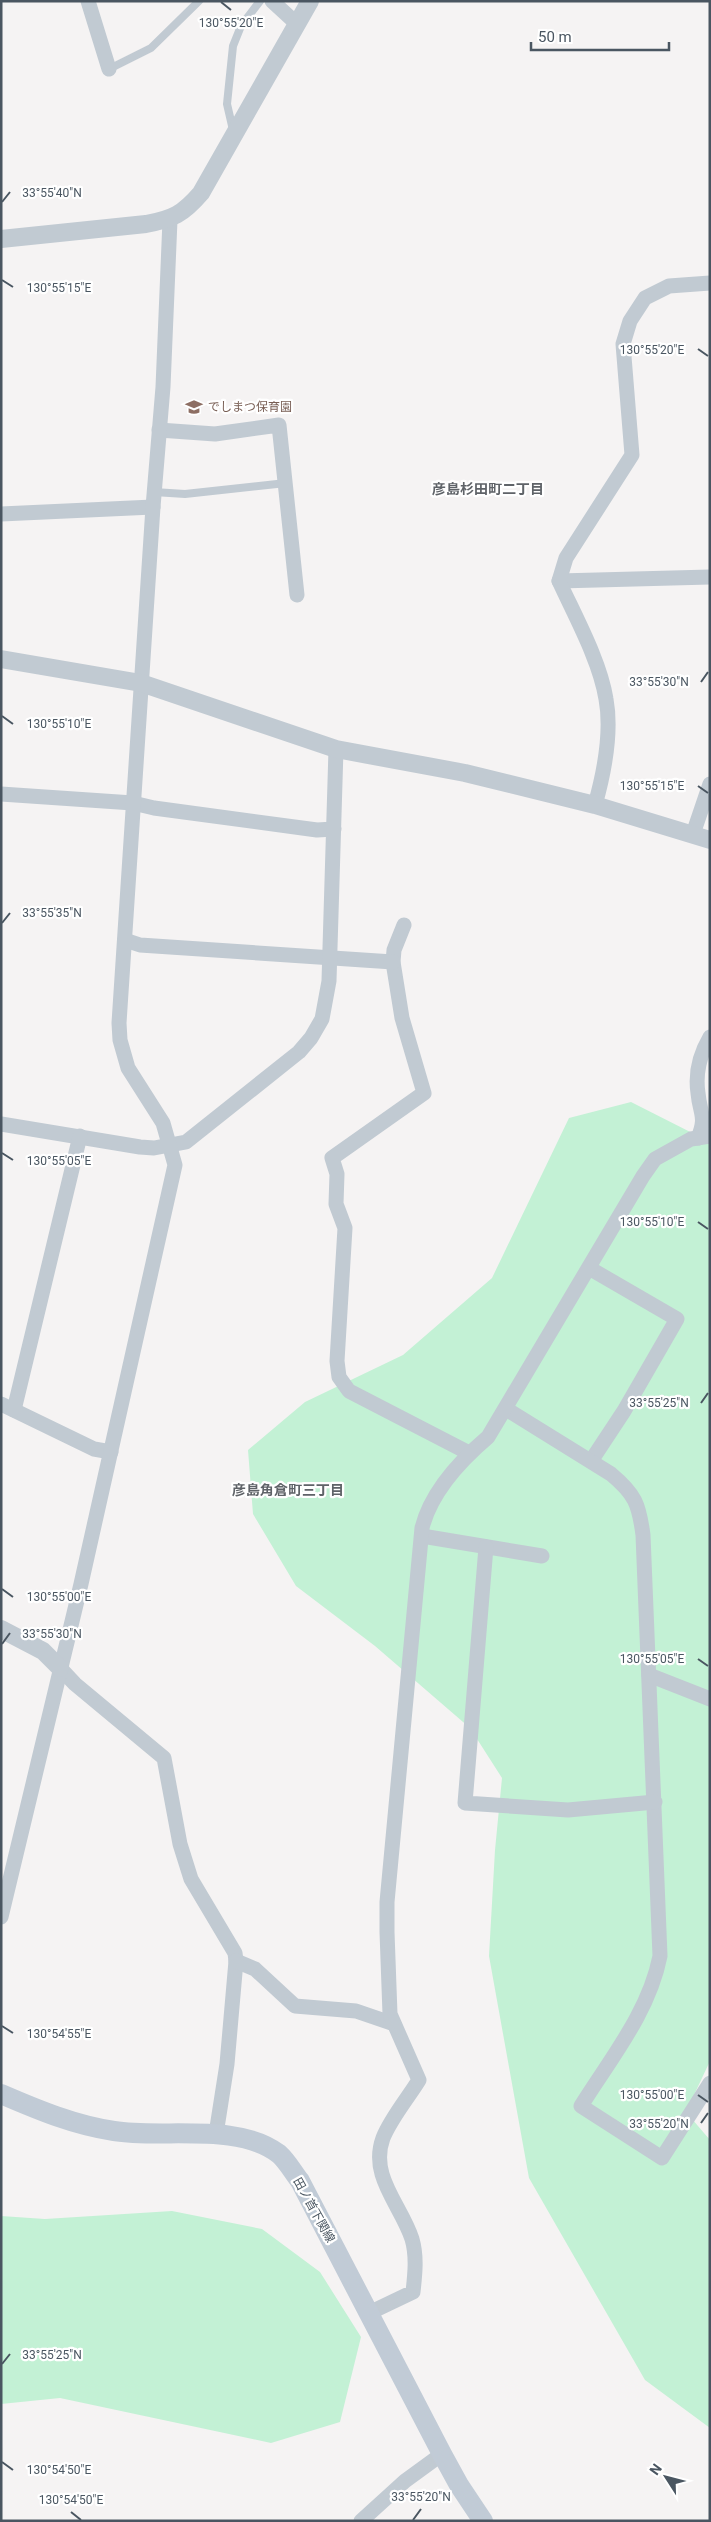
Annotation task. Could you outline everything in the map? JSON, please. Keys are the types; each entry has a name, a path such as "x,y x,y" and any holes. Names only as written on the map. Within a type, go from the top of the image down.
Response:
{"main road":[{"name":"田ノ首下関線","path":"1,2094 86,2127 117,2132 216,2134 263,2145 280,2155 300,2181 442,2454 459,2485 483,2521"}],"street":[{"path":"88,1 109,69"},
{"path":"272,1 297,24"},
{"path":"1,239 146,224 170,220 186,210 201,193 310,1"},
{"path":"1,1917 111,1452 171,1190 175,1165 163,1122 128,1068 120,1040 140,683 159,430 170,220"},
{"path":"595,805 602,783 607,732 606,696 586,640 559,581 566,558 632,455 623,344 630,321 645,298 669,286 710,283"},
{"path":"159,430 215,434 279,425 297,595"},
{"path":"1,514 153,499"},
{"path":"559,581 710,577"},
{"path":"1,659 140,683 336,749 465,773 595,805 702,837 710,784"},
{"path":"1,1124 140,1147 170,1146 186,1142 299,1052 311,1038 322,1019 331,958 336,749"},
{"path":"1,794 133,803 154,808 317,830 334,828"},
{"path":"404,925 394,950 393,962 402,1018 424,1093 332,1158 337,1174 336,1204 346,1228 339,1303 337,1361 339,1376 349,1391 469,1453"},
{"path":"125,940 140,945 393,962"},
{"path":"370,2313 413,2292 415,2273 413,2241 385,2183 379,2163 383,2137 419,2080 390,2014 386,1967 387,1902 422,1536 426,1512 469,1453 488,1438 643,1176 655,1159 691,1139 704,1137 704,1123 698,1096 697,1076 702,1053 710,1037"},
{"path":"80,1136 8,1407 94,1449 111,1452"},
{"path":"589,1268 677,1319 624,1411 591,1461"},
{"path":"506,1409 591,1461 625,1486 636,1498 641,1514 660,1932 656,1977 638,2015 580,2106 662,2158 710,2083"},
{"path":"422,1536 542,1556"},
{"path":"486,1547 465,1804 568,1810 655,1802"},
{"path":"1,1629 43,1651 75,1684 164,1758 186,1864 197,1892 235,1953 236,1961 227,2064 216,2134"},
{"path":"649,1676 710,1699"},
{"path":"236,1961 256,1969 295,2006 356,2012 394,2024"},
{"path":"361,2521 405,2480 442,2454"}],"lane":[{"path":"109,69 151,48 198,1"},
{"path":"234,134 227,104 233,46 241,26 260,1"},
{"path":"153,499 286,483"}],"green space":[{"path":"631,1102 710,1142 710,2061 686,2112 710,2140 710,2428 645,2380 529,2178 489,1956 495,1850 502,1778 470,1728 375,1646 296,1586 253,1514 248,1450 305,1402 403,1355 492,1278 569,1118"},
{"path":"172,2211 262,2229 320,2272 361,2337 340,2422 271,2443 60,2398 1,2404 1,2216 45,2219"}],"place":[{"name":"でしまつ保育園","path":"194,407"}],"district":[{"name":"彦島杉田町二丁目","path":"488,489"},
{"name":"彦島角倉町三丁目","path":"288,1490"}]}
